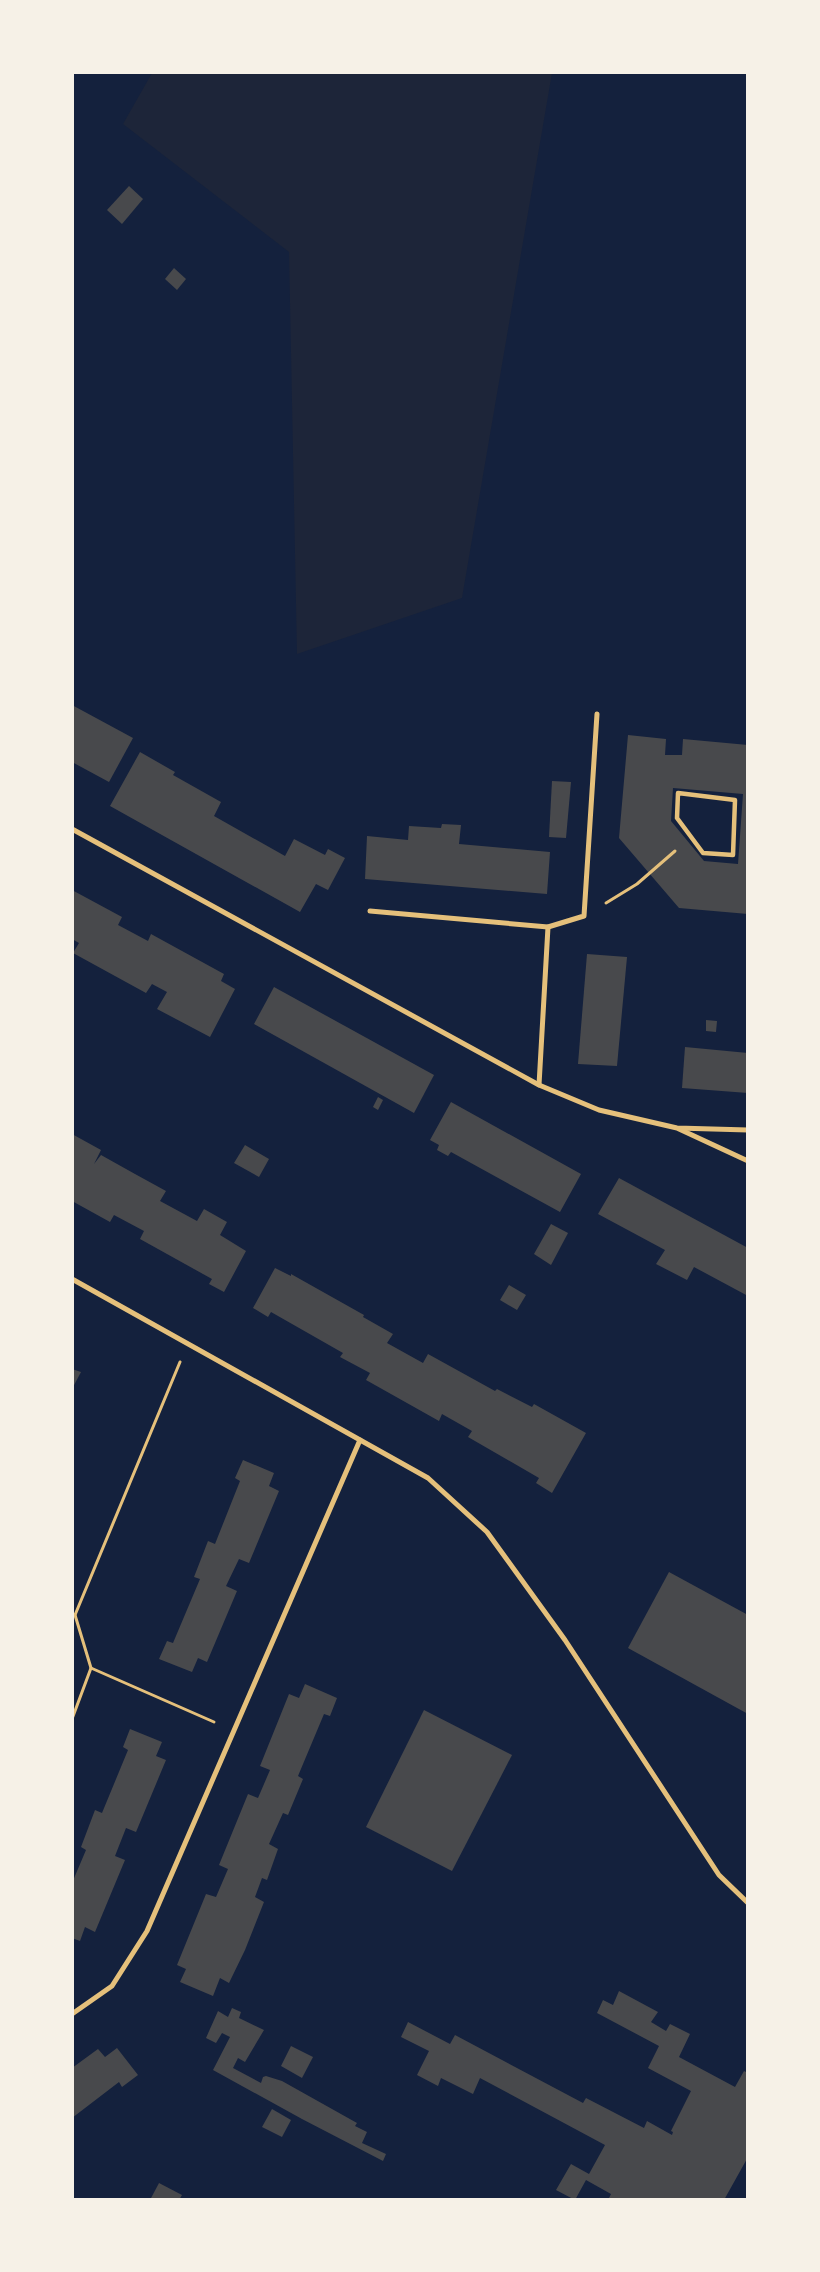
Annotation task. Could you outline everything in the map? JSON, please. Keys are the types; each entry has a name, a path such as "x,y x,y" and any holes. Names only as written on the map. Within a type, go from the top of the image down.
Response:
{"street":[{"path":"370,911 548,927 584,916 597,714"},
{"path":"678,793 735,800 733,855 703,853 691,837 677,818 678,793"},
{"path":"72,829 539,1085 598,1110 677,1128 748,1130"},
{"path":"539,1085 548,927"},
{"path":"677,1128 748,1161"},
{"path":"72,1279 428,1478 487,1532 565,1640 719,1875 748,1903"},
{"path":"72,2014 112,1986 147,1931 360,1440"}],"path":[{"path":"584,916 637,884 691,837"},
{"path":"72,1719 91,1668 74,1615 187,1343"},
{"path":"91,1668 233,1731"}],"shaded area":[{"path":"152,73 552,73 462,598 297,654 289,252 123,124"}],"building":[{"path":"129,186 143,199 122,224 107,210"},
{"path":"174,268 186,279 177,290 165,279"},
{"path":"72,705 133,738 109,782 72,762"},
{"path":"628,735 666,739 665,755 682,755 683,739 748,745 748,914 679,908 619,838","holes":["673,788 743,794 738,864 704,861 671,821"]},
{"path":"140,752 175,772 173,775 221,802 214,816 285,856 294,839 325,855 328,849 345,858 328,890 316,884 300,912 110,806"},
{"path":"552,781 571,782 566,838 549,837"},
{"path":"442,824 461,825 459,844 550,852 547,894 365,879 367,836 408,840 409,826 441,828"},
{"path":"72,890 122,917 118,925 148,941 151,934 224,974 221,981 235,989 210,1037 157,1009 167,992 152,984 146,993 73,953 79,943 72,939"},
{"path":"587,954 627,957 617,1066 578,1064"},
{"path":"274,987 434,1075 414,1113 254,1024"},
{"path":"706,1020 717,1021 716,1032 706,1031"},
{"path":"685,1047 748,1053 748,1093 682,1088"},
{"path":"378,1097 383,1100 378,1110 373,1107"},
{"path":"451,1102 581,1174 560,1212 451,1152 448,1156 437,1150 439,1145 430,1140"},
{"path":"72,1134 101,1150 94,1164 101,1155 166,1191 160,1201 197,1221 204,1209 227,1222 220,1235 246,1251 224,1292 209,1284 212,1279 140,1239 144,1231 114,1215 110,1222 72,1201"},
{"path":"245,1145 269,1159 259,1177 234,1163"},
{"path":"619,1178 748,1248 748,1296 694,1267 687,1280 656,1264 665,1250 598,1214"},
{"path":"551,1224 568,1233 551,1265 534,1254"},
{"path":"275,1268 291,1276 291,1274 364,1315 363,1317 393,1334 387,1343 423,1363 428,1354 495,1391 497,1389 532,1407 534,1404 586,1433 552,1493 536,1483 539,1478 468,1437 472,1431 442,1414 439,1421 366,1380 370,1373 340,1357 343,1353 271,1312 268,1317 253,1308"},
{"path":"509,1285 526,1295 517,1310 500,1300"},
{"path":"72,1369 81,1372 72,1389"},
{"path":"243,1460 274,1473 269,1486 279,1491 249,1563 239,1559 226,1586 237,1591 207,1662 198,1658 192,1672 159,1659 167,1641 173,1643 200,1579 194,1577 208,1541 215,1544 240,1481 235,1478"},
{"path":"669,1572 748,1615 748,1714 628,1648"},
{"path":"305,1684 337,1698 330,1716 324,1714 298,1776 303,1779 288,1815 283,1813 269,1844 278,1849 267,1880 262,1878 255,1897 264,1902 245,1950 229,1983 220,1978 213,1996 180,1982 186,1969 177,1965 206,1894 216,1897 228,1869 219,1865 248,1794 258,1798 270,1770 260,1766 289,1694 299,1698"},
{"path":"424,1710 512,1755 452,1871 366,1827"},
{"path":"130,1729 162,1742 156,1756 166,1760 136,1832 126,1828 115,1856 125,1860 95,1932 85,1927 80,1941 72,1938 72,1883 86,1850 81,1847 95,1810 102,1813 128,1750 123,1747"},
{"path":"619,1991 658,2012 651,2022 666,2031 670,2024 690,2034 679,2057 735,2087 744,2071 748,2073 748,2157 724,2200 608,2200 611,2194 586,2180 575,2200 556,2190 571,2164 589,2174 605,2145 480,2078 473,2094 441,2078 438,2086 417,2075 429,2051 401,2037 408,2022 450,2044 455,2035 583,2103 586,2098 644,2128 647,2121 672,2135 673,2132 671,2131 691,2091 648,2068 659,2046 597,2013 603,2000 613,2005"},
{"path":"232,2008 241,2012 239,2018 264,2030 245,2062 238,2058 233,2068 261,2083 263,2077 266,2076 282,2081 357,2123 355,2126 367,2132 362,2143 386,2154 383,2161 213,2070 230,2037 222,2033 216,2043 206,2038 218,2011 228,2017"},
{"path":"291,2046 313,2057 302,2078 281,2066"},
{"path":"117,2048 138,2075 122,2087 119,2082 72,2118 72,2068 98,2049 105,2057"},
{"path":"272,2109 291,2120 282,2137 262,2127"},
{"path":"159,2183 182,2195 179,2200 150,2200"}]}
